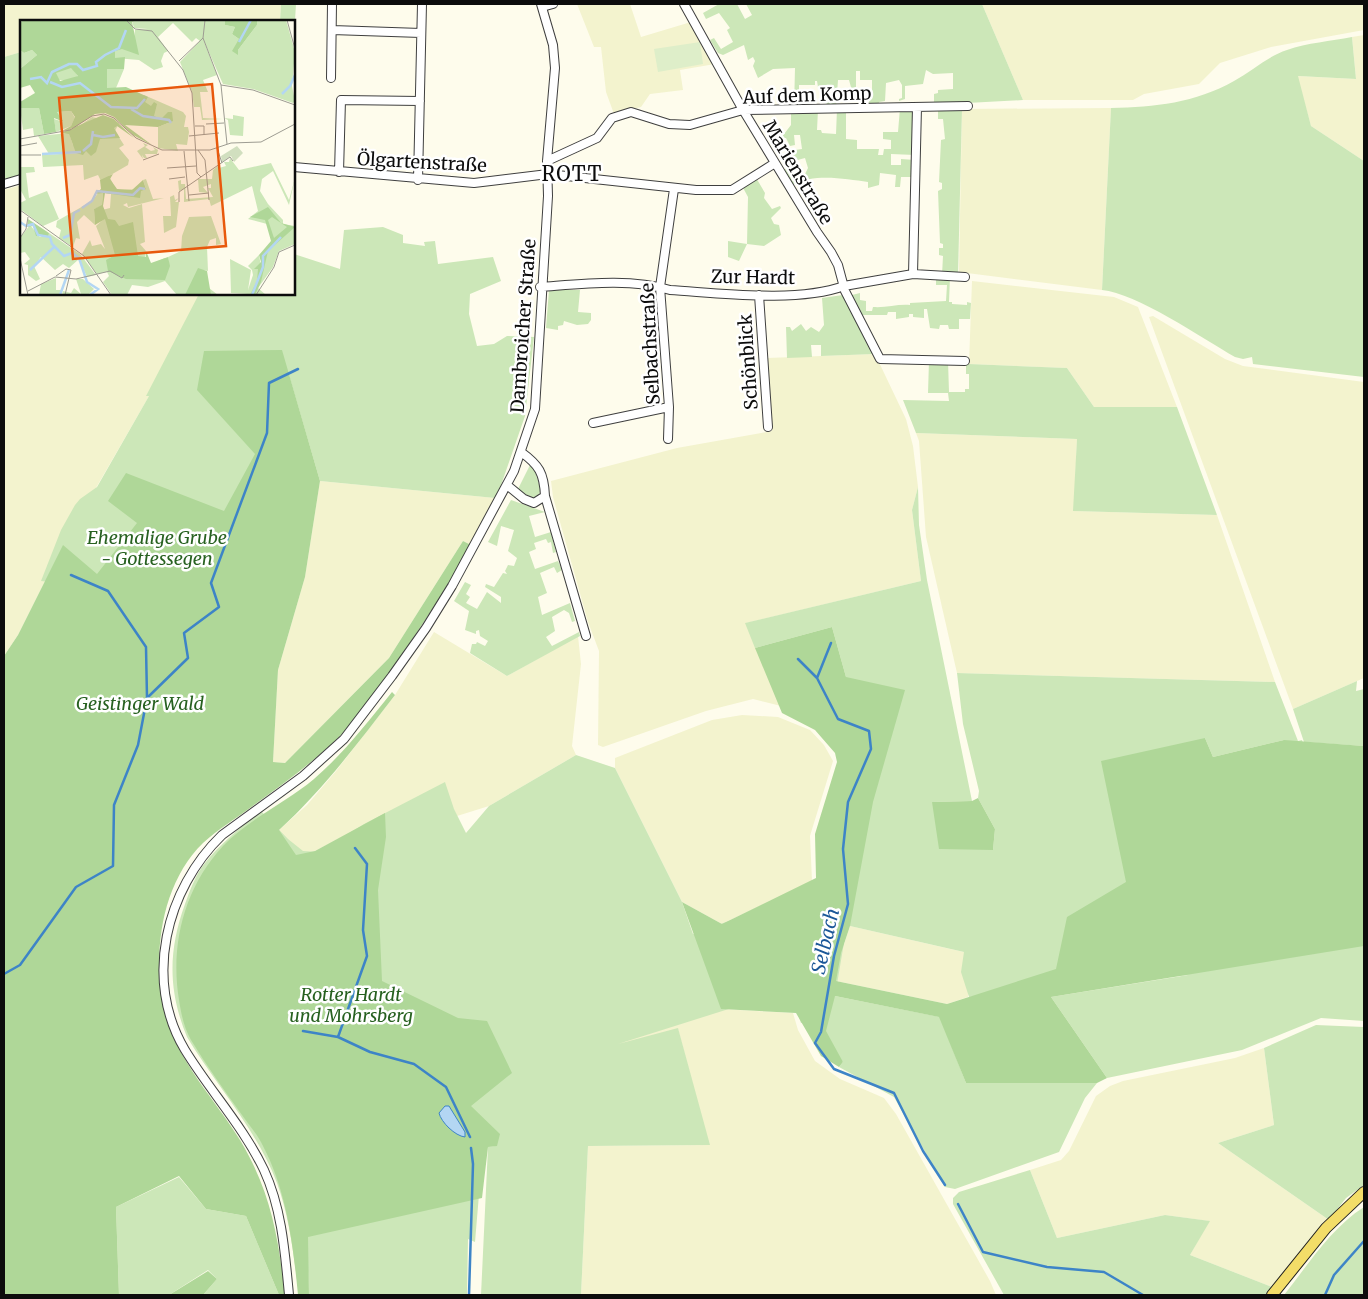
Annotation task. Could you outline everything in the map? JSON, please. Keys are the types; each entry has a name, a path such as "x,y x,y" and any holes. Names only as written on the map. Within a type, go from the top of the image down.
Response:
{"main road":[{"path":"1272,1295 1326,1228 1364,1192"}],"street":[{"path":"331,78 332,4"},
{"path":"418,180 422,4"},
{"path":"542,5 552,4"},
{"name":"Marienstraße","path":"684,4 743,110 816,232 832,252 844,286 880,359 965,361"},
{"name":"Dambroicher Straße","path":"289,1295 281,1226 274,1193 238,1124 184,1048 172,1018 166,994 164,972 167,931 174,906 187,878 208,848 222,835 303,776 344,738 392,676 426,628 452,586 507,485 521,452 535,409 540,287 548,174 547,161 555,68 553,45 542,5"},
{"path":"332,30 421,33"},
{"path":"339,172 341,100 420,101"},
{"name":"Auf dem Komp","path":"547,161 597,138 612,118 631,112 669,124 690,125 743,110 968,106"},
{"path":"913,274 917,107"},
{"name":"Ölgartenstraße","path":"295,167 418,180 474,183 548,174 674,189 732,190 775,163"},
{"path":"4,184 20,179"},
{"name":"Selbachstraße","path":"668,439 669,407 660,287 674,189"},
{"name":"Zur Hardt","path":"540,287 622,284 660,287 670,290 759,295 833,290 844,286 913,274 964,277"},
{"name":"Schönblick","path":"759,295 768,427"},
{"path":"593,423 669,407"},
{"path":"521,452 536,462 542,474 545,496 586,636"},
{"path":"507,485 524,499 534,503 545,496"}],"green space":[{"path":"4,4 281,4 280,20 20,20 20,52 4,57"},
{"path":"281,4 296,4 295,20 280,20"},
{"path":"577,4 630,4 641,37 691,22 715,64 680,70 683,90 650,94 641,107 614,114 606,92 601,47 594,47"},
{"path":"719,4 737,4 745,19 752,15 746,4 982,4 1023,100 967,103 962,109 958,276 942,275 943,256 939,255 939,248 943,248 943,244 940,243 938,191 942,189 942,183 939,182 941,140 945,139 943,119 938,119 938,107 934,106 934,94 938,93 938,90 953,89 953,73 933,74 926,70 923,84 905,86 905,99 899,101 902,98 902,85 899,80 886,83 885,101 879,102 878,107 869,107 869,98 872,98 872,80 860,80 860,71 856,71 856,91 852,91 849,80 838,80 836,108 826,109 826,101 833,100 832,86 818,87 817,81 815,81 815,85 799,85 799,96 806,98 808,96 809,109 794,109 795,68 773,69 758,78 753,66 755,61 753,57 748,60 744,45 723,55 718,53 710,40 714,38 721,49 733,42 727,30 730,28 719,13 706,19 703,13"},
{"path":"982,4 1364,4 1364,30 1271,47 1220,63 1199,84 1144,94 1133,100 1023,100"},
{"path":"1364,35 1364,161 1311,126 1297,76 1356,79 1352,37"},
{"path":"1352,37 1356,79 1298,76 1311,126 1364,161 1364,377 1253,364 1252,357 1243,359 1235,357 1150,308 1116,293 1102,290 1111,108 1159,105 1190,99 1234,81 1280,53 1303,46"},
{"path":"700,42 703,64 658,72 654,49"},
{"path":"20,52 20,175 4,179 4,57"},
{"path":"900,108 916,108 915,155 891,154 891,165 901,165 901,159 915,160 915,177 901,177 900,187 895,187 896,175 880,173 879,185 868,188 868,182 830,178 810,179 793,185 781,173 788,167 792,181 803,178 808,168 805,158 790,162 788,151 802,149 800,135 794,135 795,145 790,146 786,138 781,138 791,125 791,110 818,110 817,130 821,130 822,133 836,134 837,109 846,109 846,139 857,140 857,149 879,149 878,155 883,155 884,149 891,149 891,140 883,139 883,132 898,132"},
{"path":"1111,108 1102,290 959,272 962,109"},
{"path":"755,176 765,193 764,198 772,209 780,206 781,208 771,218 774,224 779,225 781,235 764,246 747,244 748,197 741,184"},
{"path":"20,185 20,295 200,295 178,346 63,545 18,635 4,656 4,190"},
{"name":"Ehemalige Grube - Gottessegen","path":"383,227 403,235 403,243 425,246 424,242 435,241 438,264 493,257 501,281 470,294 469,314 477,346 494,344 507,336 534,337 525,416 500,488 495,498 320,481 289,375 287,392 4,969 50,582 41,581 61,530 80,499 97,487 149,396 146,396 198,295 295,295 295,254 340,269 344,230"},
{"path":"728,241 747,244 739,261 728,257"},
{"path":"936,276 950,277 949,302 967,305 967,302 971,303 970,319 959,319 959,329 949,329 948,325 940,325 939,329 930,328 927,309 924,309 924,318 913,317 913,314 909,314 909,317 896,319 896,312 888,312 887,315 858,315 848,296 860,293 860,300 866,301 866,311 872,311 873,307 946,301 947,285 936,285"},
{"path":"972,281 1114,297 1138,307 1177,407 1094,407 1067,368 969,364"},
{"path":"549,290 580,290 578,312 591,313 591,320 588,324 577,325 564,321 563,325 558,326 558,330 546,328"},
{"path":"843,295 875,354 821,356 821,345 811,345 812,357 787,358 786,327 790,327 792,331 801,324 806,331 811,327 819,332 824,325 822,298"},
{"path":"1153,316 1225,359 1243,366 1364,382 1364,678 1293,709 1149,317"},
{"name":"Geistinger Wald","path":"282,350 320,481 305,577 278,670 273,762 285,763 389,658 463,541 471,545 416,634 354,721 308,765 203,843 189,859 178,877 164,918 159,961 160,983 168,1022 184,1058 251,1159 272,1215 285,1294 279,1295 246,1216 206,1209 179,1176 116,1207 119,1295 4,1295 4,656 18,635 63,545 97,574 137,523 108,501 126,473 224,511 255,454 197,390 204,351"},
{"path":"875,354 906,419 913,446 918,487 912,510 921,581 746,623 781,706 753,699 706,711 603,747 598,745 599,651 588,622 553,497 551,481 677,448 772,431 767,358"},
{"path":"929,361 948,361 949,392 965,392 965,389 969,389 969,374 966,374 966,361 969,361 969,364 1067,368 1094,407 1177,407 1217,515 1073,511 1077,439 916,433 903,400 949,401 948,393 928,393"},
{"path":"916,433 1077,439 1074,511 1217,515 1275,682 957,673 926,537 919,441"},
{"path":"530,465 534,468 541,490 538,496 533,499 524,495 518,489"},
{"path":"320,481 495,498 471,545 463,541 389,658 285,763 273,762 278,670 305,577"},
{"name":"Rotter Hardt und Mohrsberg","path":"918,487 919,525 927,580 972,801 932,802 993,850 995,829 978,798 979,791 963,724 957,673 1275,682 1298,741 1302,740 1310,766 1364,749 1364,1021 1321,1018 1242,1050 1107,1078 1051,997 1188,975 969,997 961,972 964,952 850,926 850,923 847,925 835,996 940,1017 966,1083 1097,1083 1085,1098 1059,1152 955,1189 945,1187 894,1097 839,1067 843,1062 806,1023 801,1023 794,1003 735,1007 618,1044 678,1028 710,1145 588,1146 581,1295 481,1295 488,1147 495,1146 483,1147 475,1242 468,1239 467,1295 309,1295 305,1194 299,1295 288,1225 277,1183 269,1163 247,1126 187,1037 176,1003 172,971 175,938 189,893 205,863 224,842 261,811 288,839 303,851 320,852 364,824 445,782 454,809 466,833 489,806 576,755 615,768 682,902 693,934 820,888 845,763 846,677 832,627 755,648 745,623 921,581 912,510","holes":["1205,738 1213,757 1284,740 1150,879 1108,894 1126,883"]},
{"path":"511,500 545,512 529,516 535,537 551,532 556,552 553,553 551,542 548,543 546,539 534,543 536,549 529,552 535,569 558,561 562,570 557,573 554,567 540,573 547,593 538,597 542,615 570,603 575,621 572,622 569,613 564,610 552,617 555,631 546,637 552,646 579,632 580,636 507,676 470,653 472,644 477,642 485,646 488,641 480,636 479,630 476,631 476,634 465,630 469,611 454,601 465,582 471,585 466,594 470,597 466,603 477,609 487,592 501,603 501,597 485,587 486,584 494,587 503,573 507,574 505,571 508,565 514,566 517,558 508,551 514,530 501,526 497,546 488,542"},
{"path":"832,627 846,677 905,690 873,802 850,926 841,953 836,981 947,1004 1056,969 1067,917 1126,882 1101,761 1205,738 1213,757 1284,740 1364,746 1364,946 1051,997 1107,1078 1097,1083 966,1083 939,1017 835,996 826,1031 843,1062 839,1067 821,1056 796,1013 721,1009 682,902 722,924 816,878 815,834 837,762 835,753 815,730 782,713 755,648"},
{"path":"434,632 507,676 578,636 581,664 572,746 576,755 489,806 457,816 442,785 315,851 296,855 279,830 307,805 336,771 395,695"},
{"path":"1357,681 1356,691 1364,689 1364,746 1304,742 1293,709"},
{"name":"Rotter Hardt und Mohrsberg","path":"392,692 395,695 340,766 279,830 296,855 315,851 385,813 386,837 378,890 382,981 458,1018 487,1021 512,1073 471,1106 500,1134 497,1146 488,1147 482,1198 308,1237 309,1295 298,1295 288,1219 271,1164 259,1138 203,1059 191,1040 185,1025 177,979 179,938 183,918 198,880 223,846 233,836 303,788 325,769 355,737"},
{"path":"742,715 778,717 810,730 824,745 833,761 810,836 812,881 722,924 682,902 615,768 615,758 712,720"},
{"path":"978,798 995,829 993,850 939,849 932,802 972,801"},
{"path":"850,926 968,953 968,997 947,1004 836,981 841,953"},
{"path":"721,1009 793,1013 798,1030 815,1061 840,1079 884,1098 896,1114 990,1281 996,1295 581,1295 588,1146 709,1145 678,1029 512,1073"},
{"path":"1316,1025 1364,1027 1364,1185 1346,1198 1329,1220 1218,1143 1274,1125 1264,1048"},
{"path":"1264,1048 1274,1125 1218,1143 1329,1220 1272,1287 1190,1255 1209,1221 1165,1215 1057,1238 1030,1170 1061,1160 1069,1151 1096,1096 1110,1086 1123,1081 1235,1058"},
{"path":"1030,1170 1057,1238 1165,1215 1210,1221 1190,1255 1272,1287 1265,1295 1004,1295 953,1204 953,1198 959,1192"},
{"path":"179,1177 206,1209 246,1216 279,1295 203,1295 217,1279 208,1270 169,1295 119,1295 116,1207"},
{"path":"1364,1207 1364,1295 1284,1295 1341,1225"},
{"path":"208,1271 217,1279 203,1295 169,1295"}],"water":[{"path":"445,1106 449,1106 465,1132 465,1137 453,1131 442,1120 439,1113"}],"waterway":[{"path":"147,698 188,658 184,633 219,607 211,583 267,433 269,383 298,369"},
{"path":"4,974 20,965 76,887 113,866 114,805 138,745 147,698 146,647 108,591 71,575"},
{"name":"Selbach","path":"831,643 817,678 838,719 869,731 871,749 848,802 843,849 848,904 834,956 821,1032 815,1043 834,1069 894,1093 923,1151 945,1185"},
{"path":"798,659 817,678"},
{"path":"338,1037 367,956 363,930 367,864 355,848"},
{"path":"303,1031 338,1037 370,1052 414,1064 446,1087 470,1137"},
{"path":"469,1295 473,1164 471,1148"},
{"name":"Selbach","path":"958,1204 983,1252 1047,1267 1104,1272 1143,1295"},
{"path":"1325,1295 1334,1275 1364,1241"}],"district":[{"name":"ROTT","path":"572,173"}]}
